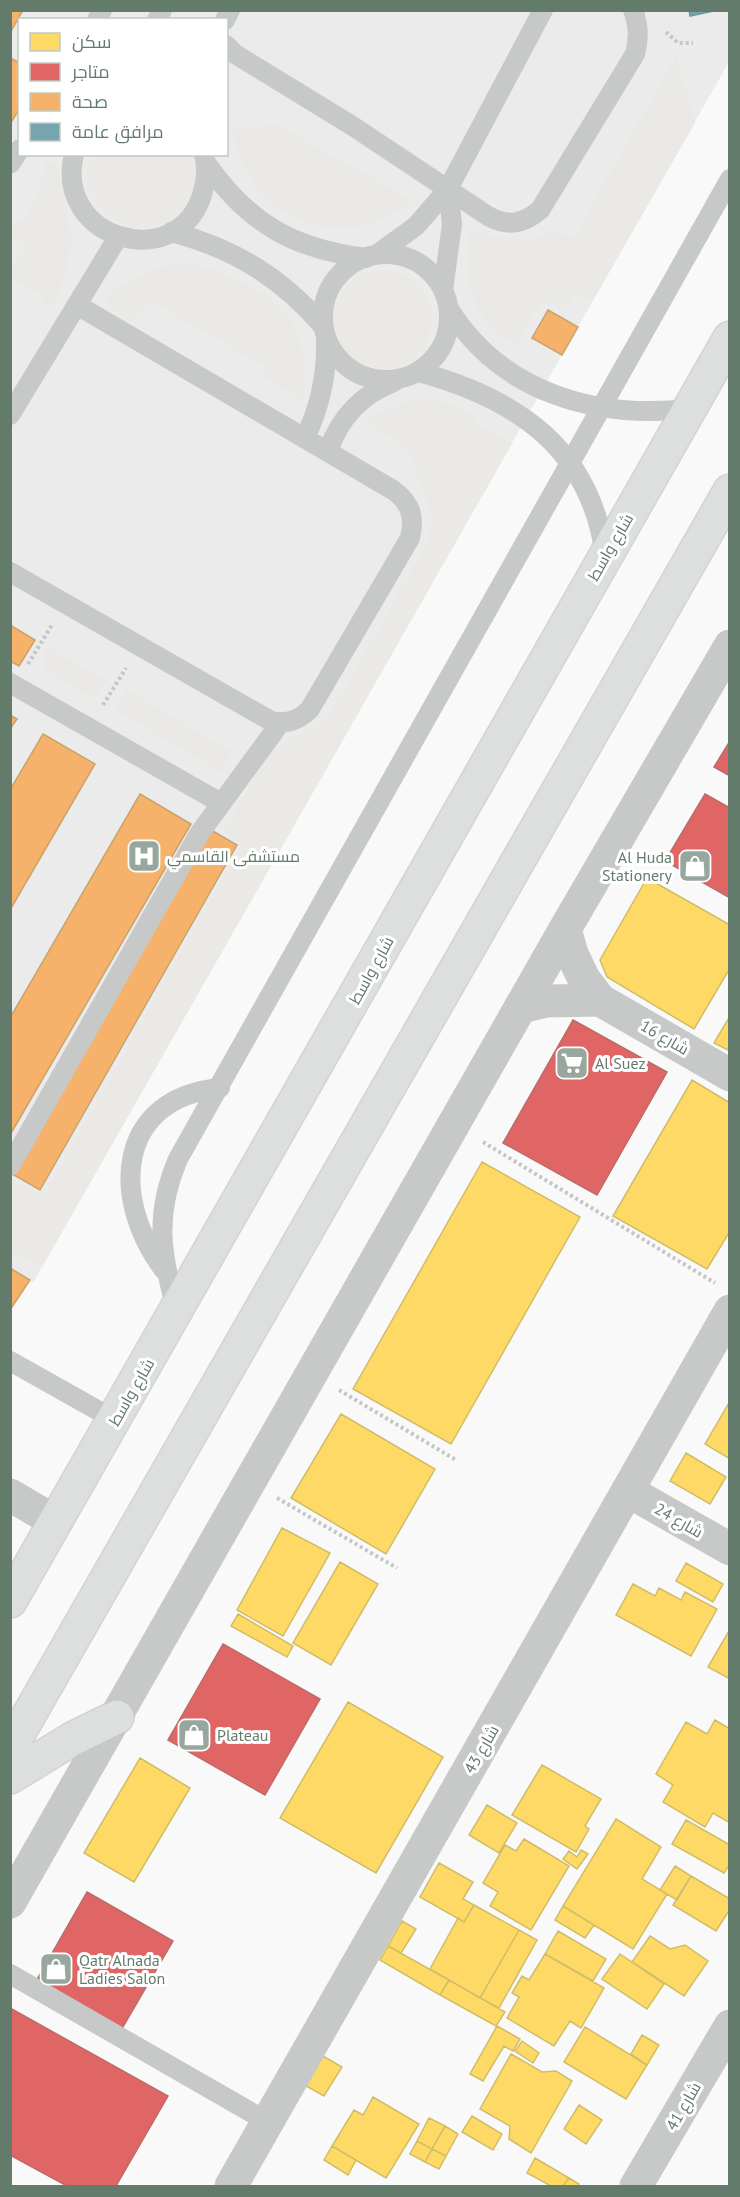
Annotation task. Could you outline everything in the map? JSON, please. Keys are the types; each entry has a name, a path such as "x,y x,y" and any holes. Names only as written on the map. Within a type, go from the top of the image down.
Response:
{"main road":[{"name":"شارع واسط","path":"10,1601 177,1312 729,338"},
{"path":"10,1748 729,491"},
{"path":"10,1776 72,1739 117,1717"}],"street":[{"path":"10,1902 565,928 729,645"},
{"name":"شارع 16","path":"565,928 572,954 584,978 600,1000 729,1075"},
{"path":"521,1007 547,1001 600,1000"},
{"name":"شارع 43","path":"231,2187 628,1491 724,1298"},
{"name":"شارع 24","path":"628,1491 729,1549"},
{"path":"10,1495 56,1522"},
{"name":"شارع 41","path":"636,2187 729,2026"}],"lane":[{"path":"304,438 321,400 327,359 323,309 328,292 350,265 371,256 416,226 448,189 543,10"},
{"path":"228,47 235,54 351,125 501,223 516,224 529,219 540,210 635,54 639,39 633,10"},
{"path":"74,156 71,177 75,196 85,214 99,228 118,237 136,240 154,239 171,232 188,220 200,203 206,184 205,159"},
{"path":"205,159 225,189 247,212 274,230 323,251 371,256 397,255 416,262 432,274 463,330 482,350 542,389 602,409 631,412 689,409"},
{"path":"177,1312 161,1243 162,1214 167,1184 178,1160 602,409 729,179"},
{"path":"328,451 334,434 355,405 369,394 419,372 433,360 443,345 449,327 446,300 452,224 448,189"},
{"path":"171,232 210,243 255,265 303,303 324,332 337,358 355,373 377,380 400,379"},
{"path":"10,415 118,237"},
{"path":"10,572 271,721 281,723 292,721 310,709 410,538 413,524 411,511 405,499 328,451 77,305"},
{"path":"419,372 468,388 543,432 571,462 589,491 597,512 605,556"},
{"path":"13,684 88,729 221,803"},
{"path":"10,1166 192,846 281,723"},
{"path":"166,1272 150,1252 139,1229 132,1205 130,1180 133,1155 141,1132 155,1113 174,1098 196,1090 220,1088"},
{"path":"10,1361 115,1420"},
{"path":"10,1974 268,2122"}],"path":[{"path":"664,24 671,38 685,44 693,43"},
{"path":"13,684 66,604"},
{"path":"88,729 140,646"},
{"path":"454,1124 724,1298"},
{"path":"312,1374 456,1460"},
{"path":"250,1483 397,1568"}],"shaded area":[{"name":"مستشفى القاسمي","path":"11,11 729,11 729,62 33,1283 29,1280 11,1310"},
{"path":"676,56 695,123 592,302 576,291 563,311 544,299 519,337 524,341 520,348 490,325 474,299 467,268 468,231 524,241 549,232 574,237"},
{"path":"275,124 414,201 385,218 356,227 328,228 302,221 278,208 258,188 242,162 232,130"},
{"path":"91,156 194,156 196,161 197,177 190,198 175,216 158,225 138,227 120,222 104,212 93,196 88,177"},
{"path":"57,162 69,220 70,253 67,270 50,309 41,303 44,298 11,277 11,272 27,244 11,234 10,225 25,216 36,199 44,163"},
{"path":"180,264 197,266 233,277 251,286 282,309 293,324 302,347 304,370 302,400 264,377 266,367 152,302 131,323 104,302 138,276 158,268"},
{"path":"383,270 402,274 417,285 428,300 432,319 428,338 417,353 402,364 383,368 364,364 349,353 338,338 334,319 338,300 349,285 364,274"},
{"path":"418,400 443,402 464,410 478,418 476,423 512,444 42,1267 11,1249 10,1181 12,1178 44,1195 242,843 223,831 267,757 274,750 315,726 330,714 429,540 431,516 413,455 366,420 403,403"},
{"path":"46,646 105,680 94,699 45,670"},
{"path":"126,689 232,752 221,772 114,709"}],"building: سكن":[{"path":"647,878 730,925 730,968 694,1029 607,977 600,960"},
{"path":"730,1016 730,1051 714,1043"},
{"path":"692,1080 730,1103 730,1231 707,1269 613,1216"},
{"path":"482,1162 580,1217 451,1444 353,1389"},
{"path":"730,1401 730,1459 705,1444"},
{"path":"341,1414 435,1469 386,1554 291,1498"},
{"path":"686,1453 726,1477 710,1504 670,1481"},
{"path":"282,1528 330,1553 283,1636 237,1610"},
{"path":"340,1562 378,1584 331,1665 293,1643"},
{"path":"686,1563 723,1584 713,1602 676,1581"},
{"path":"633,1584 655,1596 659,1588 681,1600 685,1592 717,1609 691,1656 616,1615"},
{"path":"238,1614 293,1646 287,1657 231,1626"},
{"path":"730,1629 730,1679 708,1667"},
{"path":"348,1702 443,1757 376,1873 280,1818"},
{"path":"715,1720 730,1729 730,1823 713,1813 705,1827 663,1802 673,1785 656,1774 686,1722 707,1734"},
{"path":"140,1758 190,1788 134,1882 84,1853"},
{"path":"542,1765 601,1799 585,1826 589,1829 576,1852 512,1815"},
{"path":"487,1805 517,1823 499,1853 469,1835"},
{"path":"616,1819 661,1847 642,1879 667,1894 633,1949 563,1906"},
{"path":"686,1820 730,1845 730,1864 724,1873 672,1844"},
{"path":"524,1839 569,1866 531,1930 490,1906 498,1892 483,1883 505,1845 516,1851"},
{"path":"581,1850 588,1854 577,1869 563,1859 569,1851 577,1857"},
{"path":"439,1863 473,1882 463,1899 474,1905 464,1922 420,1897"},
{"path":"675,1866 691,1876 677,1900 660,1890"},
{"path":"691,1876 730,1899 730,1909 716,1931 673,1905"},
{"path":"474,1905 519,1930 480,1998 430,1969 458,1918 464,1922"},
{"path":"563,1906 594,1925 585,1938 555,1920"},
{"path":"402,1921 416,1929 401,1953 388,1946"},
{"path":"519,1930 537,1940 499,2008 480,1998"},
{"path":"558,1931 606,1959 593,1981 545,1954"},
{"path":"650,1936 670,1949 685,1945 708,1961 684,1996 632,1962"},
{"path":"388,1946 449,1980 440,1995 380,1960"},
{"path":"545,1954 604,1988 581,2028 570,2021 554,2046 507,2018 519,1997 512,1993 522,1976 529,1980"},
{"path":"620,1954 664,1984 647,2009 602,1979"},
{"path":"449,1980 505,2012 496,2026 440,1995"},
{"path":"497,2026 520,2039 513,2051 504,2046 483,2081 470,2074"},
{"path":"585,2027 647,2065 626,2099 564,2062"},
{"path":"642,2035 659,2045 647,2065 631,2054"},
{"path":"522,2041 539,2053 533,2063 515,2051"},
{"path":"511,2054 542,2072 556,2071 572,2081 531,2153 509,2139 510,2126 480,2109"},
{"path":"323,2056 342,2067 324,2096 306,2086"},
{"path":"373,2097 419,2124 386,2178 332,2146 354,2110 363,2115"},
{"path":"579,2105 602,2120 586,2144 564,2129"},
{"path":"472,2116 502,2134 493,2150 462,2132"},
{"path":"429,2118 445,2126 432,2149 417,2141"},
{"path":"445,2126 458,2134 446,2156 432,2149"},
{"path":"417,2141 432,2149 425,2162 410,2154"},
{"path":"332,2146 356,2160 348,2175 324,2160"},
{"path":"432,2149 446,2156 439,2169 425,2162"},
{"path":"535,2158 569,2178 563,2186 551,2186 527,2173"},
{"path":"569,2178 579,2184 578,2186 563,2186"}],"building: متاجر":[{"path":"730,741 730,776 714,767"},
{"path":"705,794 730,808 730,898 665,861"},
{"path":"573,1020 667,1072 597,1195 503,1143"},
{"path":"223,1644 320,1699 265,1795 168,1740"},
{"path":"87,1892 173,1941 120,2032 35,1983"},
{"path":"10,2008 168,2096 116,2186 67,2186 10,2155"}],"building: صحة":[{"path":"10,10 23,10 18,18 10,33"},
{"path":"10,58 18,62 18,111 10,124"},
{"path":"548,310 578,327 562,355 532,338"},
{"path":"10,625 35,640 19,666 10,661"},
{"path":"10,715 17,719 10,729"},
{"path":"43,734 95,764 10,910 10,790"},
{"path":"140,794 191,824 10,1135 10,1018"},
{"path":"211,830 237,845 40,1190 14,1175"},
{"path":"10,1268 30,1280 10,1310"}],"building: مرافق عامة":[{"path":"689,10 718,10 690,16"}],"place":[{"name":"مستشفى القاسمي","path":"144,856"},
{"name":"Al Huda Stationery","path":"695,866"},
{"name":"Al Suez","path":"572,1063"},
{"name":"Plateau","path":"194,1735"},
{"name":"Qatr Alnada Ladies Salon","path":"56,1969"}]}
